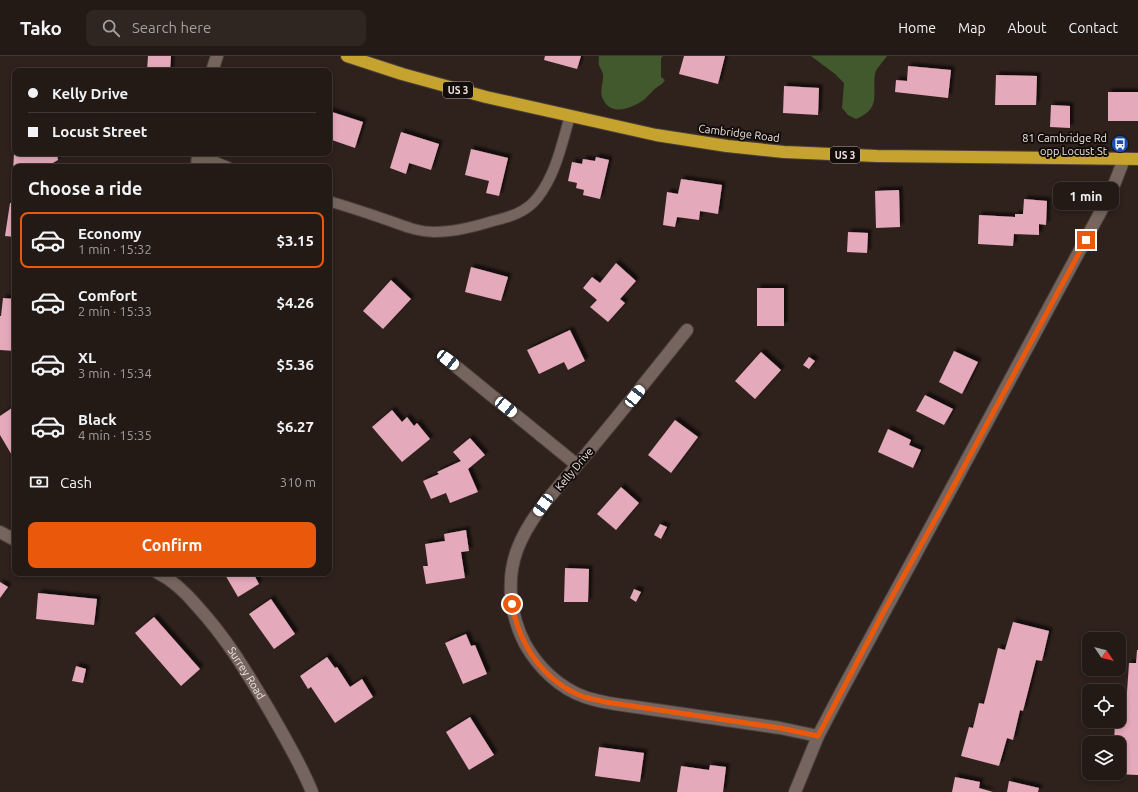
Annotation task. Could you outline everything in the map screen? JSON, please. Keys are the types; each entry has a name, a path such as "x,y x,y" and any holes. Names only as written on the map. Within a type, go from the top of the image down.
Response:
{"highway":[{"name":"Cambridge Road","path":"347,56 402,74 486,97 656,135 726,146 784,152 876,156 1138,159"}],"street":[{"path":"213,68 217,56"},
{"path":"795,792 818,736 851,672 949,494 1108,198 1124,159"},
{"name":"Kelly Drive","path":"687,330 626,407 543,505 525,531 517,551 512,575 511,594 516,622 528,648 545,671 560,683 585,697 605,702 780,728 818,736"},
{"path":"448,360 577,465"},
{"path":"0,532 12,538"},
{"name":"Surrey Road","path":"164,576 185,592 212,622 228,643 244,667 286,740 305,774 312,792"}],"lane":[{"path":"332,202 410,228 432,232 459,230 517,214 532,204 544,188 555,165 570,116"},
{"path":"198,158 218,164"}],"green space":[{"path":"599,56 663,56 661,58 661,77 665,80 645,99 635,105 624,109 613,109 608,106 602,98 601,91 603,74 599,64"},
{"path":"811,56 887,56 878,67 875,74 875,94 873,105 870,110 856,119 848,115 842,108 844,83 835,74"}],"building":[{"path":"148,56 171,56 170,68 147,68"},
{"path":"545,56 581,56 577,69 544,60"},
{"path":"684,56 725,56 718,84 679,74"},
{"path":"908,66 951,70 948,98 895,92 896,80 907,81"},
{"path":"996,75 1037,76 1036,105 995,105"},
{"path":"784,86 819,88 818,115 783,113"},
{"path":"1108,92 1138,92 1138,121 1108,121"},
{"path":"1051,105 1070,106 1070,128 1050,127"},
{"path":"332,112 363,122 355,148 332,140"},
{"path":"401,132 439,144 431,170 409,163 406,174 390,168"},
{"path":"471,149 508,158 499,196 486,193 489,181 465,175"},
{"path":"14,156 57,156 58,160 51,164 13,164"},
{"path":"596,157 609,160 600,199 583,195 584,190 576,188 577,183 568,181 572,162 582,164 583,159 595,161"},
{"path":"681,179 722,185 718,214 700,211 699,220 677,217 675,227 663,225 667,192 678,194"},
{"path":"899,190 900,227 876,228 875,191"},
{"path":"1024,199 1047,201 1046,225 1039,224 1039,235 1014,234 1013,246 978,244 979,215 1015,217 1015,214 1023,214"},
{"path":"10,203 12,203 12,237 5,236"},
{"path":"848,232 868,233 867,253 847,252"},
{"path":"616,263 636,281 620,299 625,303 608,322 590,307 597,300 583,288 592,277 600,283"},
{"path":"471,267 508,277 501,301 465,292"},
{"path":"391,280 411,299 383,329 363,311"},
{"path":"757,288 784,288 784,326 757,326"},
{"path":"3,298 12,299 12,351 0,350"},
{"path":"570,330 585,361 568,370 564,362 539,374 527,350"},
{"path":"954,351 978,362 962,394 939,382"},
{"path":"761,352 781,370 755,399 735,381"},
{"path":"809,357 815,361 809,369 803,365"},
{"path":"925,395 953,409 944,425 916,411"},
{"path":"12,408 12,455 0,435 0,416"},
{"path":"392,410 402,422 407,417 414,426 417,423 430,439 402,462 372,427"},
{"path":"675,420 698,437 671,473 648,455"},
{"path":"888,429 911,440 909,445 921,450 913,468 878,452"},
{"path":"470,438 485,455 468,469 478,492 450,503 446,493 431,499 423,481 439,474 437,472 461,461 453,452"},
{"path":"621,487 639,503 616,530 597,514"},
{"path":"660,524 667,527 661,539 654,535"},
{"path":"466,530 469,551 461,552 465,578 426,584 423,566 428,566 425,544 445,541 444,534"},
{"path":"565,568 589,569 588,602 564,602"},
{"path":"226,576 255,576 259,584 238,597"},
{"path":"0,582 8,587 0,598"},
{"path":"634,589 641,592 636,602 630,598"},
{"path":"38,593 97,599 94,625 36,619"},
{"path":"271,599 295,634 274,649 249,614"},
{"path":"154,617 200,669 181,686 135,633"},
{"path":"1013,622 1049,631 1042,661 1036,660 1023,711 1020,710 1013,740 1007,738 999,766 961,756 969,727 973,728 979,703 984,704 998,648 1005,650"},
{"path":"466,634 471,646 475,645 487,674 463,684 445,643"},
{"path":"1138,650 1138,775 1126,774 1126,736 1114,736 1115,728 1126,728 1126,692 1129,663 1136,663"},
{"path":"327,657 335,668 337,667 350,687 362,679 373,697 335,723 311,687 308,689 300,676"},
{"path":"76,666 86,669 83,683 72,681"},
{"path":"470,717 494,755 469,770 446,732"},
{"path":"599,747 644,753 640,782 595,776"},
{"path":"710,765 726,767 723,792 677,792 681,766 709,770"},
{"path":"955,777 980,782 979,788 993,792 952,792"},
{"path":"1009,781 1039,788 1038,792 1007,792"}],"place":[{"name":"81 Cambridge Rd opp Locust St","path":"1120,144"}],"route":[{"path":"512,604 519,631 539,664 552,678 568,689 585,697 605,702 780,728 818,736 883,613 945,502 1086,240"}]}
